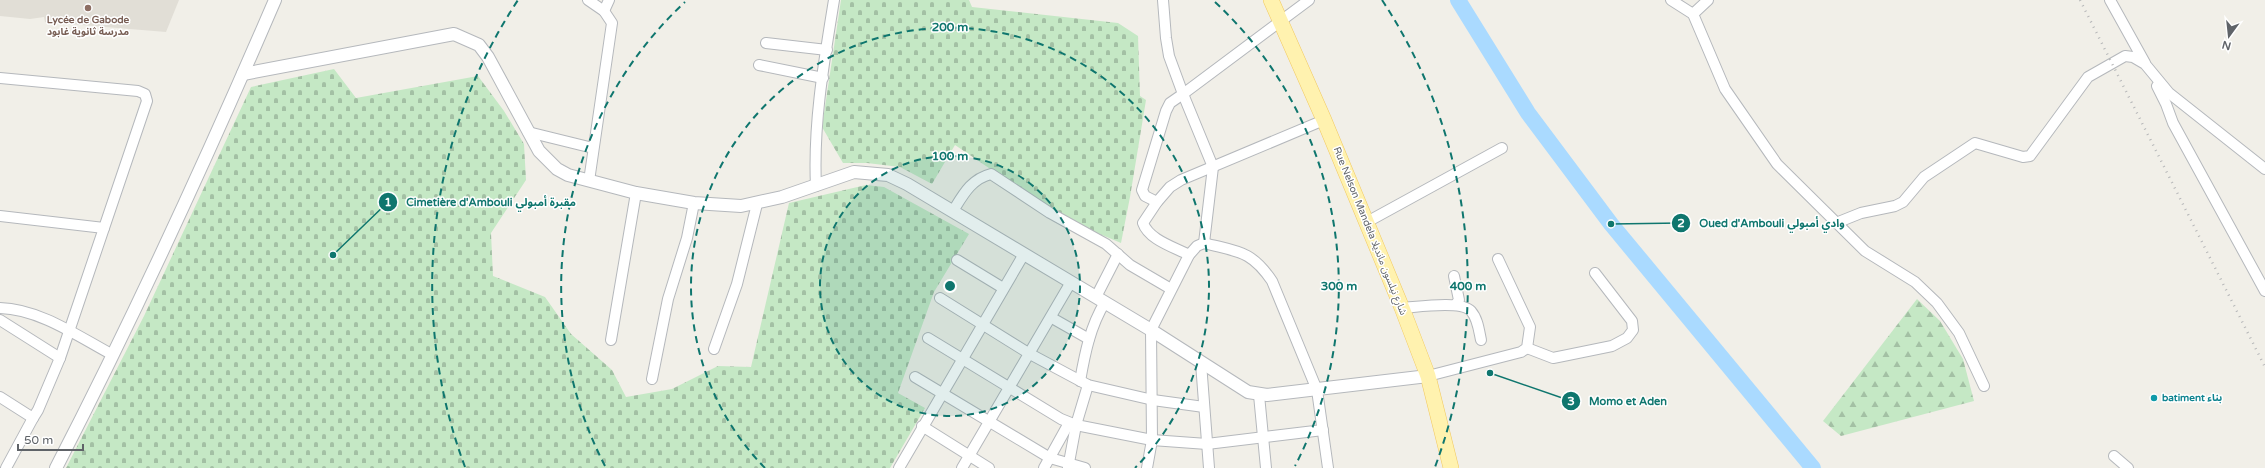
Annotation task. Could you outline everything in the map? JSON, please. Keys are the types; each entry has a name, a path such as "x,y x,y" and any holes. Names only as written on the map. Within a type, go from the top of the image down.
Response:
{"main road":[{"name":"Rue Nelson Mandela شارع نيلسون مانديلا","path":"1271,0 1324,120 1402,308 1428,376 1451,468"}],"street":[{"path":"56,468 113,356 243,74 275,0"},
{"path":"588,0 604,11 612,23 589,181"},
{"path":"604,11 609,0"},
{"path":"816,186 814,153 816,126 834,0"},
{"path":"1163,0 1169,56 1213,167 1204,243"},
{"path":"1157,202 1145,196 1142,190 1166,111 1170,103 1310,0"},
{"path":"1671,0 1692,14 1725,89 1777,164 1865,251 1916,282 1937,303 1959,333 1984,386"},
{"path":"1692,14 1708,0"},
{"path":"2110,0 2166,104 2173,123 2265,291"},
{"path":"243,74 454,34 479,45 488,57 539,151 557,169 589,181 636,193 694,203 741,206 757,204 816,186 854,172 888,175 953,211 1151,330 1248,392 1259,395 1317,390 1428,376 1521,352 1527,348 1530,328 1498,259"},
{"path":"766,43 827,50"},
{"path":"1836,224 1861,212 1895,206 1903,202 1924,177 1976,143 2023,157 2030,156 2088,78 2125,56 2133,57 2145,64 2169,93 2230,143 2265,168"},
{"path":"759,64 823,78"},
{"path":"0,78 138,90 147,97 145,108 60,358 33,418 6,468"},
{"path":"1189,255 1146,230 1143,223 1157,202 1170,187 1180,180 1324,120"},
{"path":"528,132 593,148"},
{"path":"1367,222 1502,148"},
{"path":"953,211 966,189 981,176 991,174 1050,213 1089,234 1118,254 1130,265 1171,289"},
{"path":"611,340 636,193"},
{"path":"652,379 668,299 687,238 694,203"},
{"path":"714,349 737,284 757,204"},
{"path":"0,216 104,228"},
{"path":"1147,468 1152,440 1153,400 1151,330 1189,255 1197,246 1204,243 1246,254 1261,265 1272,282 1317,390 1328,468"},
{"path":"904,466 922,426 1024,254"},
{"path":"1069,466 1072,424 1084,383 1089,339 1100,300 1118,254"},
{"path":"957,260 1004,288"},
{"path":"1527,348 1553,358 1612,346 1627,338 1633,330 1632,321 1595,273"},
{"path":"1454,276 1459,294 1459,300 1456,304"},
{"path":"962,468 988,422 1052,318 1071,282"},
{"path":"940,298 1030,354 1084,383 1153,400 1204,407"},
{"path":"1402,308 1456,304 1472,312 1479,327 1481,340"},
{"path":"0,308 27,314 69,331 113,356"},
{"path":"1052,318 1089,339"},
{"path":"0,320 60,358"},
{"path":"928,338 1072,424 1152,440 1207,444 1323,430"},
{"path":"1201,363 1209,468"},
{"path":"915,377 1050,458 1069,466 1085,468"},
{"path":"1259,395 1266,468"},
{"path":"0,397 33,418"},
{"path":"1044,468 1072,424"},
{"path":"922,426 989,468"},
{"path":"2114,456 2128,468"}],"shaded area":[{"name":"Lycée de Gabode مدرسة ثانوية غابود","path":"0,0 179,0 166,32 45,22 44,17 30,19 0,16"}],"green space":[{"path":"841,0 969,0 972,7 1118,23 1138,36 1140,96 1146,100 1121,243 1064,219 955,145 932,184 900,167 867,163 843,163 822,127"},
{"path":"334,69 356,98 478,76 504,111 524,144 526,180 491,233 493,276 545,297 571,334 612,370 626,397 672,389 718,366 751,367 789,203 866,185 884,187 969,234 934,292 898,393 925,408 890,468 66,468 144,316 251,87"},
{"path":"1917,299 1940,321 1963,359 1974,401 1841,436 1823,421"}],"waterway":[{"path":"1458,0 1528,113 1611,224 1813,468"}],"railway":[{"path":"2080,0 2265,367"}],"place":[{"name":"Lycée de Gabode مدرسة ثانوية غابود","path":"88,8"},
{"name":"Oued d'Ambouli وادي أمبولي","path":"1611,224"},
{"name":"Cimetière d'Ambouli مقبرة أمبولي","path":"333,255"},
{"name":"Momo et Aden","path":"1490,373"},
{"name":"batiment بناء","path":"2154,398"}]}
